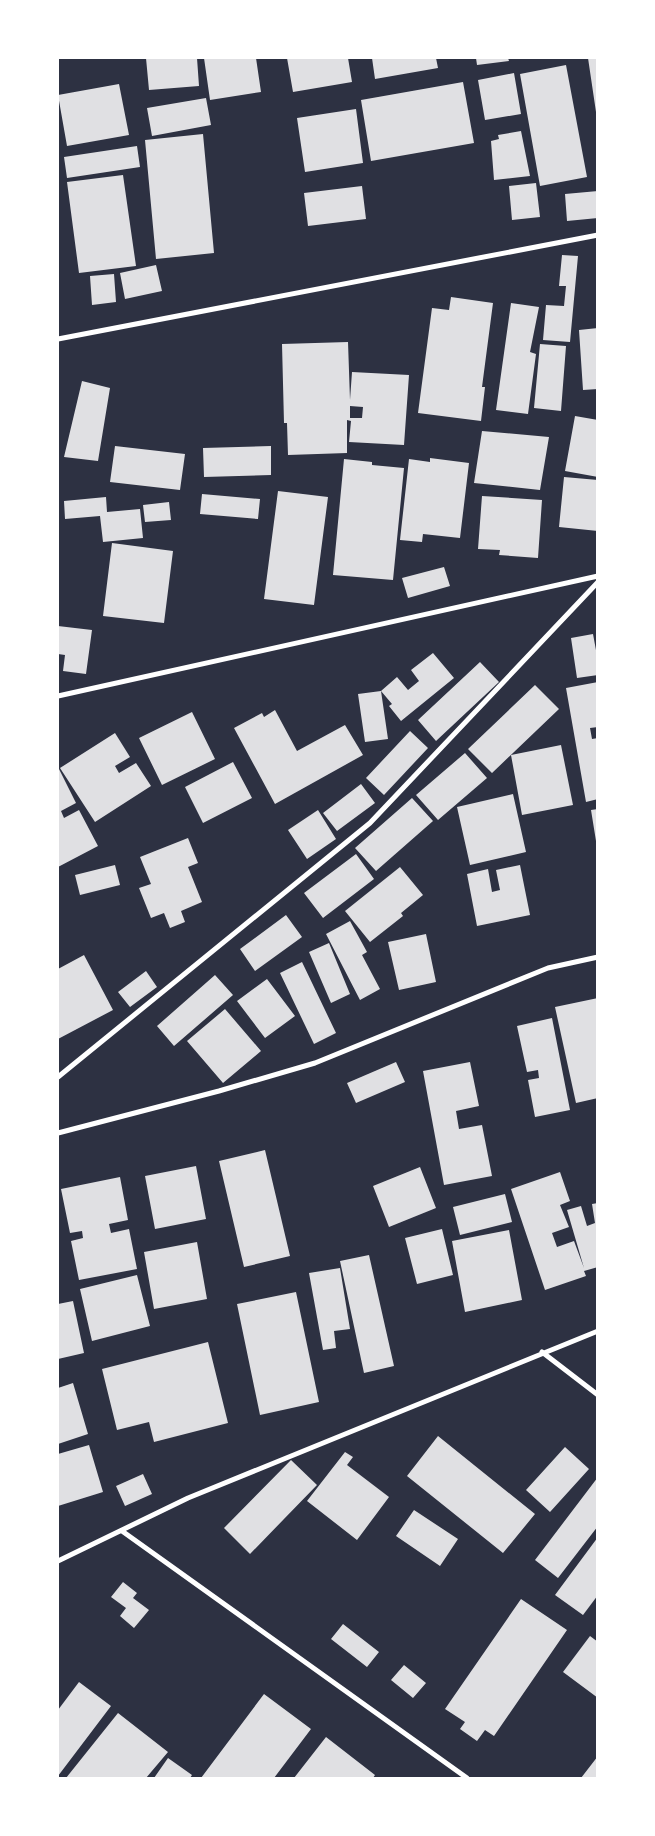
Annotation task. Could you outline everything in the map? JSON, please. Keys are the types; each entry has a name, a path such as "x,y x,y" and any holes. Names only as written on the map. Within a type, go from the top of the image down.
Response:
{"street":[{"path":"58,338 598,235"},
{"path":"58,696 598,576"},
{"path":"58,1077 370,823 598,582"},
{"path":"58,1133 219,1091 315,1063 548,968 598,956"},
{"path":"58,1561 188,1498 598,1330"},
{"path":"542,1352 598,1395"},
{"path":"122,1531 467,1778"}],"building":[{"path":"146,58 197,58 199,86 149,90"},
{"path":"204,58 256,58 261,92 210,100"},
{"path":"287,58 348,58 352,82 293,92"},
{"path":"372,58 436,58 438,68 375,79"},
{"path":"476,58 508,58 509,61 477,65"},
{"path":"588,58 598,58 598,112 596,112"},
{"path":"566,65 587,177 540,186 520,74"},
{"path":"514,73 521,114 485,120 478,80"},
{"path":"463,82 474,143 371,161 361,100"},
{"path":"119,84 129,135 67,146 58,95"},
{"path":"206,98 211,125 152,136 147,108"},
{"path":"356,109 363,163 305,172 297,118"},
{"path":"521,131 530,176 494,180 491,141 499,139 498,135"},
{"path":"203,134 214,253 156,259 145,140"},
{"path":"137,146 140,167 67,178 64,157"},
{"path":"123,175 136,266 79,273 67,182"},
{"path":"536,183 540,217 512,220 509,186"},
{"path":"362,186 366,219 308,226 304,193"},
{"path":"598,191 598,218 567,221 565,194"},
{"path":"562,255 578,256 570,342 543,340 546,305 564,306 566,286 559,286"},
{"path":"156,265 162,291 125,299 120,273"},
{"path":"114,274 116,302 92,305 90,276"},
{"path":"451,297 493,303 482,387 485,387 481,421 418,413 432,308 449,310"},
{"path":"511,303 539,307 530,352 536,354 528,414 496,410"},
{"path":"598,328 598,389 583,390 579,330"},
{"path":"348,342 350,400 352,372 409,375 404,445 349,442 351,421 347,420 347,453 288,455 287,423 284,423 282,344","holes":["350,406 363,407 362,418 350,418"]},
{"path":"540,344 566,346 561,411 534,408"},
{"path":"82,381 110,388 98,461 64,457"},
{"path":"575,416 598,420 598,477 565,471"},
{"path":"482,431 549,437 540,490 474,483"},
{"path":"115,446 185,454 180,490 110,482"},
{"path":"271,446 271,475 204,477 203,448"},
{"path":"430,458 469,463 460,538 423,534 422,542 400,540 409,459 430,462"},
{"path":"344,459 372,462 372,465 404,468 393,580 333,575"},
{"path":"564,477 598,480 598,531 559,527"},
{"path":"278,491 328,497 314,605 264,599"},
{"path":"202,494 260,499 258,519 200,514"},
{"path":"482,496 542,500 538,558 499,555 500,550 478,549"},
{"path":"106,497 107,512 140,509 143,538 103,542 100,516 65,519 64,501"},
{"path":"169,502 171,520 145,522 143,505"},
{"path":"112,543 173,551 164,623 103,616"},
{"path":"444,567 450,586 408,598 402,578"},
{"path":"58,626 92,630 86,674 63,671 65,655 58,654"},
{"path":"593,634 598,661 598,675 577,678 571,638"},
{"path":"433,653 454,678 401,721 389,706 392,704 381,691 397,677 408,690 419,681 411,670"},
{"path":"480,662 499,682 436,741 418,720"},
{"path":"598,682 598,727 590,728 592,739 598,738 598,799 586,802 566,688"},
{"path":"535,685 559,709 492,773 468,749"},
{"path":"381,691 388,739 365,742 358,694"},
{"path":"275,710 297,751 345,725 363,755 275,804 234,728 262,713 264,717"},
{"path":"192,712 215,759 162,785 139,738"},
{"path":"410,731 428,748 384,795 366,778"},
{"path":"115,733 130,757 115,766 119,773 136,763 151,786 95,822 60,768"},
{"path":"561,745 573,805 522,815 511,755"},
{"path":"465,753 487,778 438,820 416,795"},
{"path":"233,762 252,798 203,823 185,787"},
{"path":"58,767 76,803 61,811 64,818 79,810 98,846 58,867"},
{"path":"361,784 375,803 337,831 323,813"},
{"path":"513,794 526,852 470,865 457,807"},
{"path":"412,798 433,821 376,871 355,848"},
{"path":"598,809 598,841 596,841 591,810"},
{"path":"318,810 336,839 307,859 288,830"},
{"path":"188,838 198,863 188,867 202,902 181,911 185,922 170,928 164,913 151,918 139,888 151,884 140,857"},
{"path":"356,854 374,879 323,918 304,893"},
{"path":"115,865 120,885 80,895 75,875"},
{"path":"520,865 530,915 477,926 467,874 488,869 492,892 500,890 496,870"},
{"path":"400,867 423,895 401,913 403,916 370,942 345,911"},
{"path":"286,915 302,937 255,971 240,949"},
{"path":"350,921 367,952 362,955 380,989 360,1000 326,934"},
{"path":"426,934 436,982 399,990 388,942"},
{"path":"329,943 350,994 331,1003 309,952"},
{"path":"84,955 113,1010 58,1039 58,969"},
{"path":"302,962 336,1033 314,1044 280,973"},
{"path":"146,971 157,987 130,1007 118,992"},
{"path":"215,975 233,995 174,1046 157,1026"},
{"path":"267,979 295,1016 265,1038 237,1001"},
{"path":"598,998 598,1098 576,1103 555,1007"},
{"path":"225,1009 261,1051 223,1083 187,1041"},
{"path":"552,1018 570,1110 535,1117 528,1080 539,1078 538,1070 527,1072 517,1026"},
{"path":"396,1062 405,1082 356,1103 347,1083"},
{"path":"470,1062 479,1106 456,1111 459,1129 482,1125 492,1176 444,1185 423,1071"},
{"path":"265,1150 290,1256 244,1267 219,1161"},
{"path":"196,1166 206,1219 155,1229 145,1176"},
{"path":"420,1167 436,1208 389,1227 373,1186"},
{"path":"560,1172 570,1201 560,1205 569,1227 552,1233 557,1247 574,1241 584,1268 567,1210 581,1206 587,1226 595,1223 592,1204 598,1203 598,1267 584,1271 586,1276 545,1290 511,1189"},
{"path":"120,1177 128,1220 109,1224 111,1233 129,1229 137,1269 79,1280 71,1241 83,1238 82,1231 70,1233 61,1189"},
{"path":"505,1194 512,1222 460,1235 453,1207"},
{"path":"442,1229 453,1275 417,1284 405,1238"},
{"path":"509,1230 522,1300 465,1312 452,1241"},
{"path":"197,1242 207,1299 154,1309 144,1252"},
{"path":"369,1255 394,1366 364,1373 340,1261"},
{"path":"340,1268 350,1329 334,1331 336,1348 323,1350 309,1273"},
{"path":"137,1275 150,1326 92,1341 80,1289"},
{"path":"296,1292 319,1402 260,1415 237,1304"},
{"path":"73,1301 84,1353 58,1359 58,1304"},
{"path":"208,1342 228,1423 154,1442 149,1422 117,1430 102,1369"},
{"path":"73,1383 88,1434 58,1444 58,1388"},
{"path":"438,1436 535,1514 503,1553 407,1476"},
{"path":"89,1445 103,1492 58,1506 58,1454"},
{"path":"565,1447 589,1469 550,1512 526,1490"},
{"path":"345,1452 353,1457 347,1465 389,1497 357,1540 307,1501"},
{"path":"291,1460 317,1485 250,1554 224,1528"},
{"path":"143,1474 152,1494 125,1506 116,1486"},
{"path":"598,1477 598,1526 558,1578 535,1560"},
{"path":"414,1510 458,1539 440,1566 396,1536"},
{"path":"598,1537 598,1595 583,1615 555,1595"},
{"path":"123,1582 137,1593 133,1598 149,1610 134,1628 120,1616 126,1608 111,1597"},
{"path":"521,1599 567,1630 494,1736 485,1730 477,1741 460,1729 465,1722 445,1709"},
{"path":"343,1624 379,1652 367,1667 331,1639"},
{"path":"590,1636 598,1642 598,1698 563,1672"},
{"path":"404,1665 426,1683 413,1698 391,1680"},
{"path":"79,1682 111,1706 58,1776 58,1710"},
{"path":"264,1694 311,1729 274,1778 201,1778"},
{"path":"118,1713 168,1752 146,1778 66,1778"},
{"path":"326,1737 375,1775 373,1778 294,1778"},
{"path":"598,1756 598,1778 581,1778"},
{"path":"168,1758 192,1775 190,1778 154,1778"}]}
